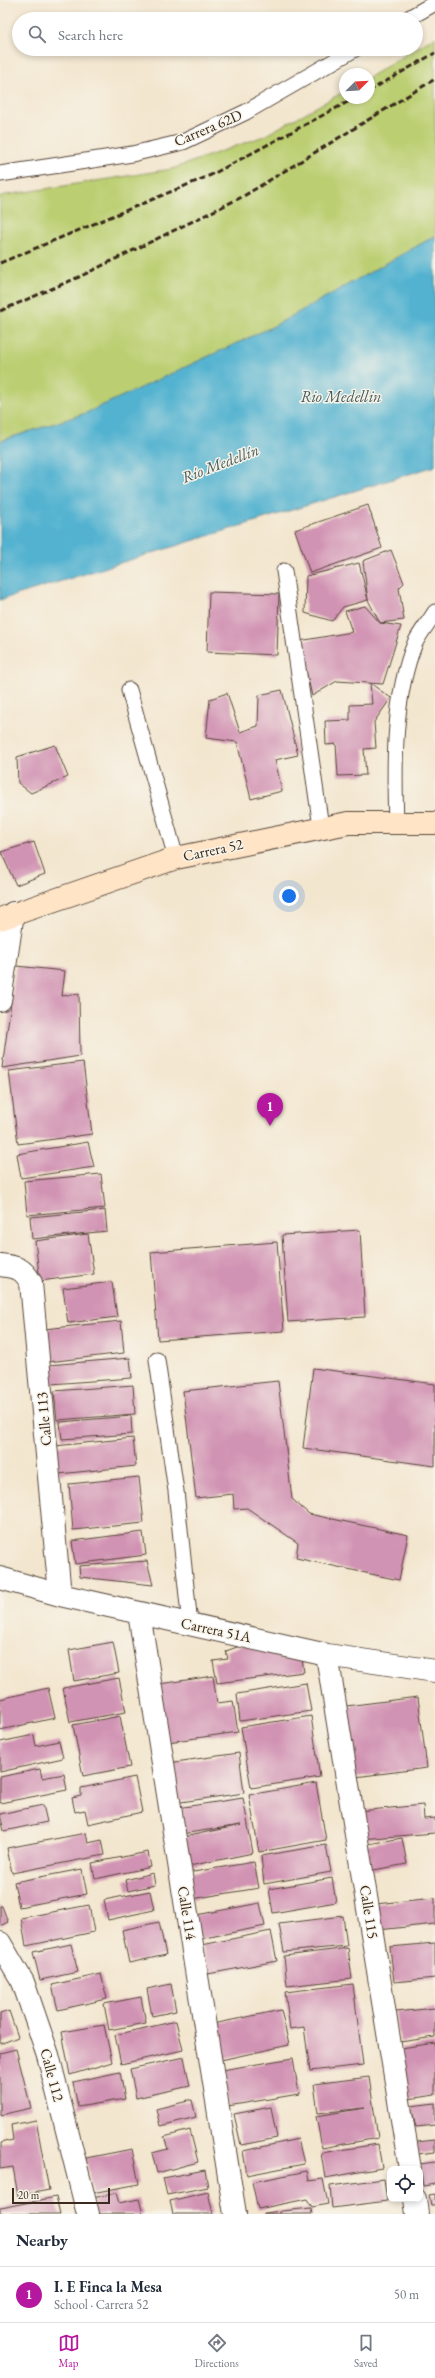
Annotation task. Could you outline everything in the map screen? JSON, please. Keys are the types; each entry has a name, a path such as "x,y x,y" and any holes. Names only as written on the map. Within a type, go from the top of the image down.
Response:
{"main road":[{"name":"Carrera 52","path":"7,916 176,858 321,827 348,823 435,823"}],"street":[{"path":"0,1000 7,916"},
{"name":"Calle 113","path":"0,1265 14,1267 25,1272 31,1283 60,1594"},
{"name":"Carrera 51A","path":"0,1578 190,1625 327,1654 435,1671"},
{"name":"Calle 114","path":"139,1613 235,2214"},
{"name":"Calle 115","path":"327,1654 410,2166"},
{"name":"Calle 112","path":"0,1943 23,1982 45,2048 88,2214"},
{"path":"415,2202 417,2214"}],"lane":[{"path":"419,12 435,3"},
{"name":"Carrera 62D","path":"0,174 132,154 183,142 246,112 343,56"},
{"path":"284,572 321,827"},
{"path":"396,823 394,764 403,688 416,643 435,612"},
{"path":"130,690 176,858"},
{"path":"157,1360 176,1490 190,1625"}],"green space":[{"path":"435,37 435,236 274,326 86,413 0,441 0,196 172,169 264,136 339,94 339,104 375,104 375,73 404,56 423,56 423,44"}],"water":[{"name":"Rio Medellin","path":"435,236 435,466 0,600 0,441 86,413 274,326"}],"building":[{"path":"368,505 382,548 310,573 295,530"},
{"path":"391,550 404,583 399,588 404,620 380,623 368,600 363,561"},
{"path":"359,563 368,600 343,607 332,621 305,613 306,576"},
{"path":"209,592 279,594 277,655 207,652"},
{"path":"365,606 380,623 401,626 383,684 337,681 312,696 299,641 352,632 345,611"},
{"path":"370,683 391,698 374,722 376,748 364,749 366,775 338,776 336,744 326,745 325,721 350,720 350,705 372,704"},
{"path":"282,690 298,755 275,760 282,791 251,799 237,742 206,738 210,699 227,693 240,732 258,726 259,695"},
{"path":"55,745 68,777 31,793 18,783 17,757"},
{"path":"34,842 45,874 16,885 1,852"},
{"path":"16,966 65,971 62,996 79,994 80,1056 2,1068"},
{"path":"83,1062 92,1134 18,1144 9,1071"},
{"path":"88,1142 94,1167 21,1178 17,1154"},
{"path":"101,1174 105,1208 27,1215 24,1181"},
{"path":"105,1210 107,1231 32,1239 30,1217"},
{"path":"360,1230 365,1317 288,1322 282,1235"},
{"path":"88,1234 94,1274 40,1281 35,1241"},
{"path":"277,1242 284,1331 158,1340 151,1252"},
{"path":"112,1282 117,1317 68,1323 63,1288"},
{"path":"121,1321 124,1353 48,1362 44,1329"},
{"path":"130,1358 132,1378 51,1384 49,1365"},
{"path":"313,1368 435,1384 435,1466 303,1448"},
{"path":"278,1381 292,1499 309,1514 408,1535 399,1580 296,1558 298,1543 247,1508 234,1509 233,1494 196,1498 183,1391"},
{"path":"133,1385 135,1414 57,1420 54,1391"},
{"path":"131,1416 132,1434 62,1439 60,1422"},
{"path":"133,1438 136,1466 59,1474 55,1446"},
{"path":"139,1477 144,1523 73,1530 69,1484"},
{"path":"143,1532 146,1555 75,1564 72,1541"},
{"path":"147,1561 153,1585 80,1577 79,1566"},
{"path":"113,1642 119,1673 74,1681 69,1650"},
{"path":"243,1645 302,1659 304,1672 217,1683 213,1661 228,1659 226,1651"},
{"path":"213,1676 217,1703 233,1701 238,1732 161,1743 153,1685"},
{"path":"119,1678 126,1712 70,1722 63,1688"},
{"path":"306,1683 311,1711 240,1721 237,1694"},
{"path":"48,1688 55,1718 0,1730 0,1699"},
{"path":"418,1697 427,1768 355,1777 346,1706"},
{"path":"120,1716 130,1767 83,1776 73,1725"},
{"path":"311,1716 320,1777 251,1788 241,1727"},
{"path":"34,1735 36,1746 59,1741 63,1758 0,1772 0,1742"},
{"path":"239,1753 244,1793 174,1803 168,1763"},
{"path":"40,1769 42,1778 64,1774 67,1790 0,1803 0,1777"},
{"path":"135,1777 142,1812 88,1824 85,1810 75,1812 72,1798 81,1796 81,1788"},
{"path":"316,1783 326,1840 259,1852 249,1795"},
{"path":"243,1798 253,1853 189,1866 183,1837 241,1825 181,1834 177,1808"},
{"path":"43,1805 47,1822 4,1831 0,1814"},
{"path":"423,1805 424,1819 435,1818 435,1833 360,1839 358,1811"},
{"path":"86,1833 88,1843 102,1840 105,1855 12,1873 7,1848"},
{"path":"402,1838 407,1864 368,1871 363,1845"},
{"path":"326,1845 331,1872 264,1884 261,1856"},
{"path":"148,1852 151,1867 95,1879 92,1863"},
{"path":"254,1862 259,1888 192,1899 187,1873"},
{"path":"82,1869 87,1894 19,1907 14,1882"},
{"path":"153,1873 155,1885 128,1891 125,1880"},
{"path":"332,1878 336,1902 273,1913 269,1889"},
{"path":"150,1891 154,1910 108,1920 104,1900"},
{"path":"435,1898 435,1924 378,1930 375,1904"},
{"path":"260,1903 265,1926 195,1940 191,1916"},
{"path":"89,1905 94,1932 26,1946 21,1918"},
{"path":"0,1906 2,1906 8,1922 0,1926"},
{"path":"343,1916 347,1946 284,1952 279,1924"},
{"path":"159,1922 166,1955 129,1963 122,1930"},
{"path":"271,1931 277,1961 208,1974 202,1945"},
{"path":"435,1943 435,1978 394,1982 390,1947"},
{"path":"71,1944 78,1972 40,1980 33,1952"},
{"path":"348,1948 352,1979 287,1986 284,1956"},
{"path":"101,1974 107,1999 58,2010 52,1985"},
{"path":"171,1984 176,2011 152,2016 147,1989"},
{"path":"353,1984 363,2065 310,2071 304,2027 290,2029 285,1992"},
{"path":"141,1997 146,2023 109,2030 104,2004"},
{"path":"435,2008 435,2037 400,2042 396,2012"},
{"path":"281,2010 289,2045 221,2060 213,2024"},
{"path":"9,2011 18,2037 0,2044 0,2014"},
{"path":"176,2021 183,2050 121,2064 115,2035"},
{"path":"104,2025 112,2062 70,2075 62,2032"},
{"path":"435,2043 435,2095 408,2099 401,2048"},
{"path":"16,2049 31,2108 0,2115 0,2053"},
{"path":"184,2057 190,2086 136,2098 130,2069"},
{"path":"293,2058 299,2094 228,2106 222,2070"},
{"path":"120,2072 125,2099 78,2107 73,2082"},
{"path":"369,2077 378,2138 322,2148 316,2116 365,2108 318,2113 314,2084"},
{"path":"192,2100 196,2117 160,2126 156,2109"},
{"path":"435,2103 435,2125 416,2127 411,2106"},
{"path":"271,2107 277,2138 241,2145 234,2114"},
{"path":"36,2120 49,2190 18,2196 13,2167 0,2169 0,2143 13,2140 11,2125"},
{"path":"190,2130 198,2162 157,2173 152,2153 168,2149 164,2137"},
{"path":"298,2139 304,2164 247,2175 243,2151"},
{"path":"435,2140 435,2152 418,2154 417,2142"},
{"path":"378,2144 382,2168 325,2178 321,2153"},
{"path":"132,2149 139,2184 92,2193 86,2158"},
{"path":"435,2162 435,2184 423,2186 423,2166 420,2166 420,2164"},
{"path":"205,2170 208,2187 167,2195 163,2178"},
{"path":"307,2171 309,2181 323,2179 328,2204 312,2207 307,2199 258,2209 252,2182"},
{"path":"384,2179 387,2201 332,2208 330,2186"},
{"path":"208,2192 213,2214 173,2214 170,2201"},
{"path":"116,2193 119,2203 139,2199 143,2214 96,2214 93,2198"},
{"path":"435,2194 435,2205 431,2205 429,2195"},
{"path":"56,2197 60,2214 0,2214 0,2208"},
{"path":"311,2208 312,2214 263,2214 263,2213"}],"railway":[{"path":"375,88 435,53"},
{"path":"0,311 79,277 242,197 435,79"},
{"path":"0,263 211,175 344,104"}],"place":[{"name":"I. E Finca la Mesa","path":"270,1126"}],"water label":[{"name":"Río Medellín","path":"220,463"}]}
